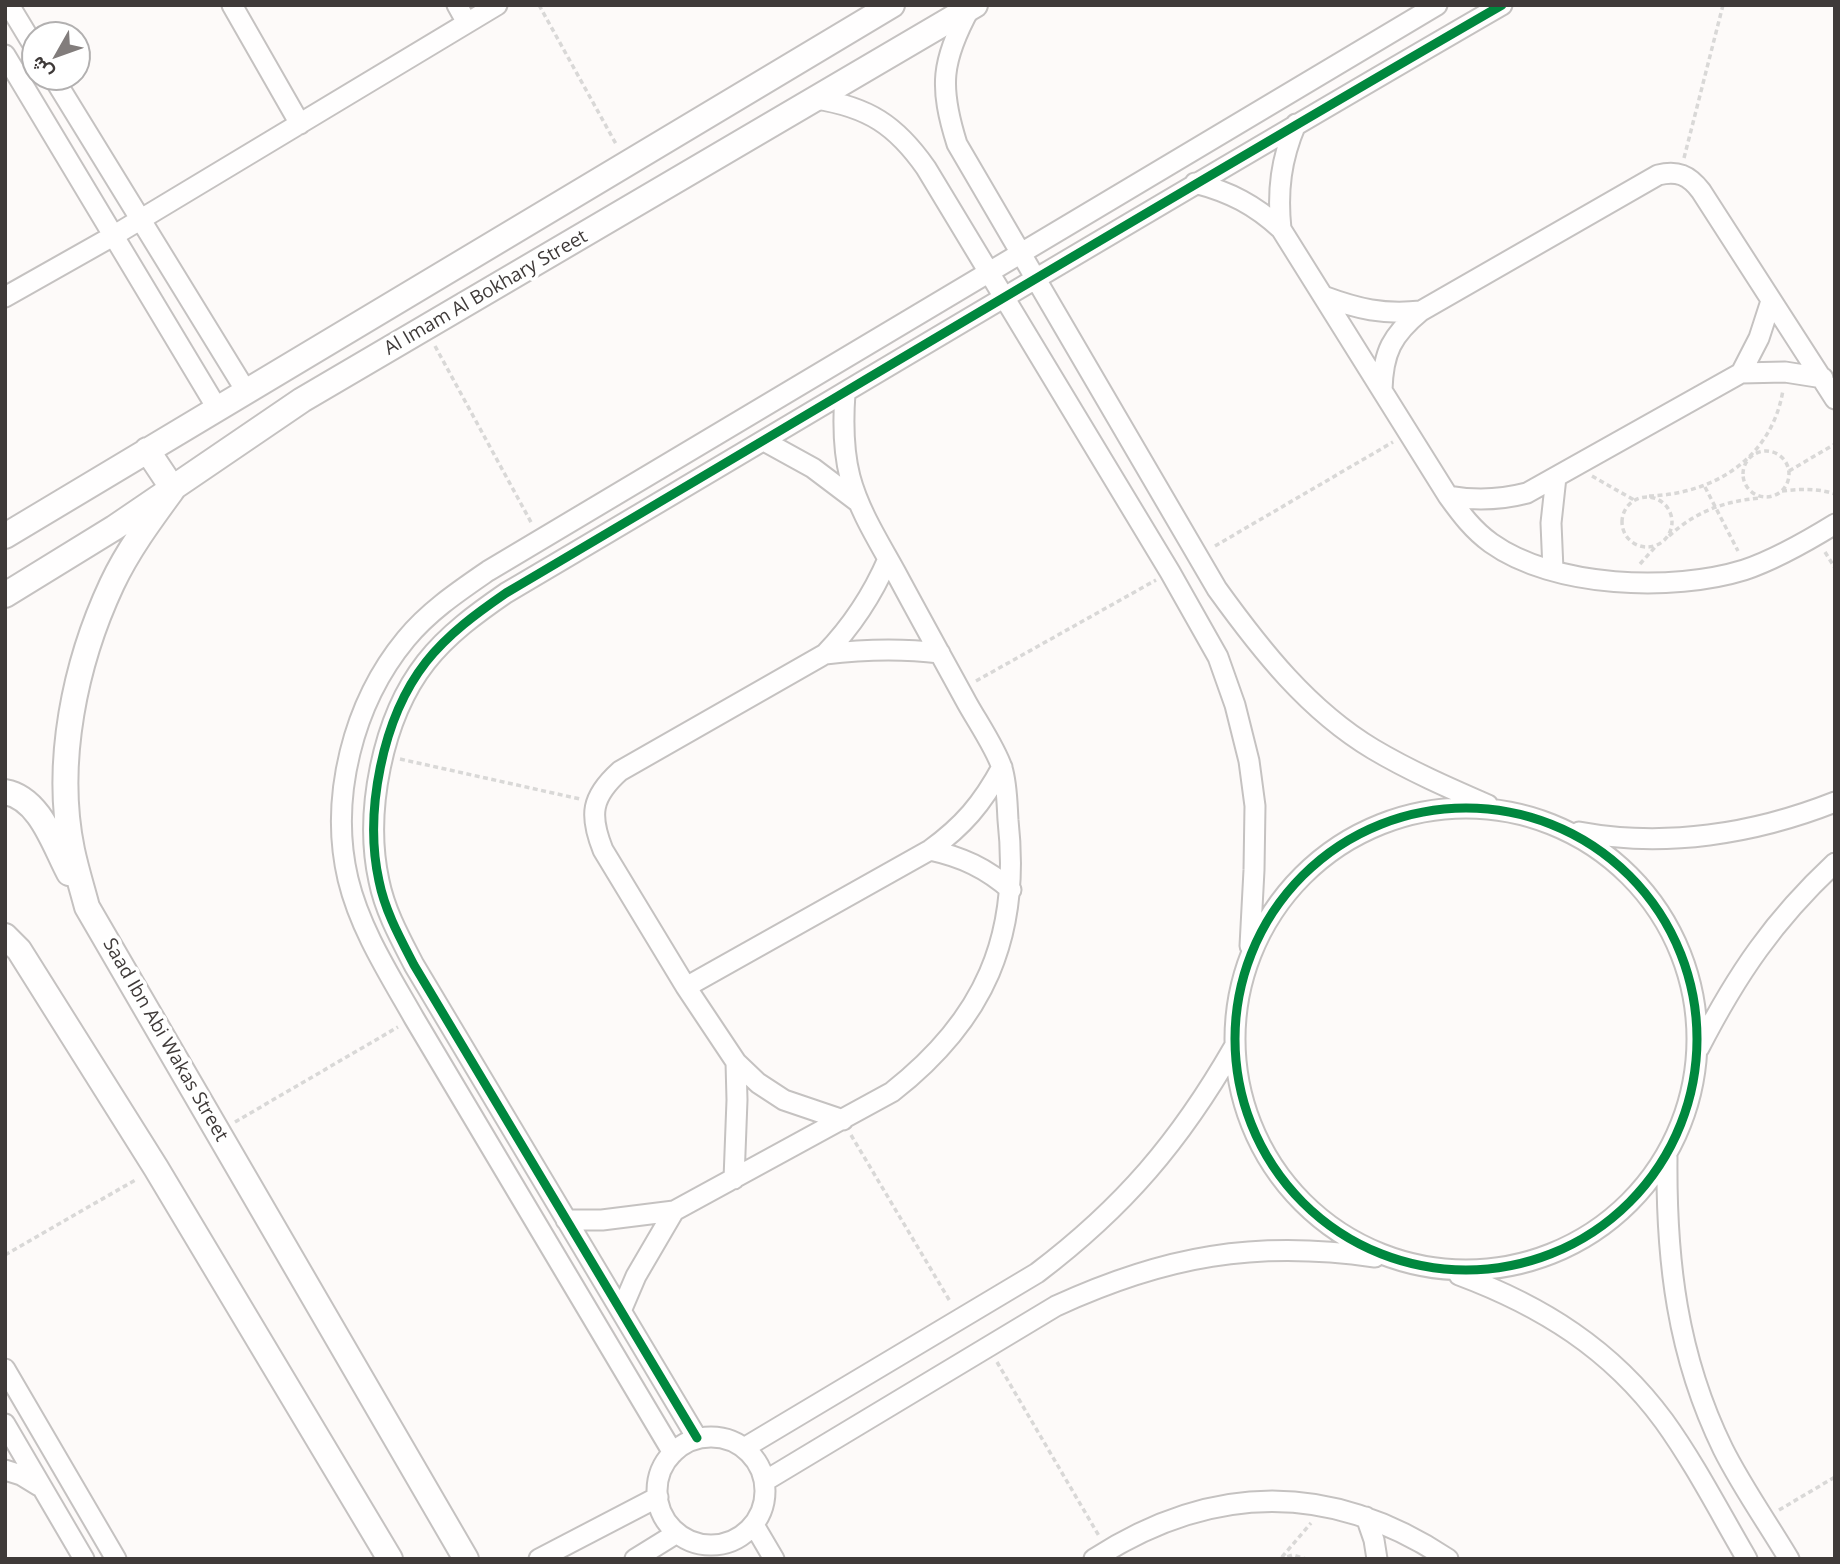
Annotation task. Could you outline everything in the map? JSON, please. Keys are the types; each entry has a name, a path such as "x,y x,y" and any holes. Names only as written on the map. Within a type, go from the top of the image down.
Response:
{"street":[{"path":"9,5 21,25"},
{"path":"232,5 300,124"},
{"path":"457,5 467,23"},
{"path":"5,296 113,236 497,5"},
{"name":"Al Imam Al Bokhary Street","path":"5,536 892,5"},
{"path":"673,1453 381,962 360,915 348,879 342,839 344,782 353,739 383,670 407,638 441,604 540,538 1437,5"},
{"path":"697,1438 414,965 390,918 379,882 372,836 373,799 400,703 425,664 470,618 506,593 1195,183 1502,5"},
{"path":"973,7 953,40 944,74 946,110 957,144 1217,589 1284,676 1322,711 1370,747 1420,775 1495,808 1568,830 1615,839 1710,835 1793,819 1835,802"},
{"name":"Al Imam Al Bokhary Street","path":"5,595 114,528 302,400 973,7"},
{"path":"5,55 217,408"},
{"path":"62,91 246,391"},
{"path":"816,99 842,103 868,113 891,127 911,146 1219,657 1249,761 1255,806 1249,954 1237,1000 1234,1046 1243,1103 1266,1156 1301,1202 1346,1237 1399,1261"},
{"path":"1281,229 1278,202 1280,175 1296,124"},
{"path":"1382,390 1383,367 1390,345 1403,326 1421,311 1658,175 1668,172 1680,173 1693,181 1701,191 1835,399"},
{"path":"1195,183 1242,199 1263,212 1281,229 1467,523 1492,544 1520,559 1553,570 1628,583 1688,582 1747,569 1835,524"},
{"path":"1323,296 1369,310 1393,313 1421,311"},
{"path":"1741,373 1759,338 1771,301"},
{"path":"1448,496 1473,501 1502,500 1527,494 1741,373 1785,372 1823,378"},
{"path":"566,1220 603,1220 674,1211 892,1092 919,1071 944,1046 965,1019 983,989 996,957 1006,924 1011,890 1012,853 1002,767 858,502 845,448 845,393"},
{"path":"764,441 813,468 858,502"},
{"path":"147,450 173,489"},
{"path":"1553,570 1551,523 1556,477"},
{"name":"Saad Ibn Abi Wakas Street","path":"173,489 141,534 113,582 92,632 77,685 68,739 66,794 71,849 88,907 467,1559"},
{"path":"843,1120 784,1100 758,1083 736,1062 603,850 594,827 596,803 605,784 621,771 825,654 845,634 862,610 888,559"},
{"path":"825,654 902,648 940,653"},
{"path":"686,986 930,850 952,834 972,814 989,792 1002,767"},
{"path":"5,792 28,802 38,814 88,907"},
{"path":"1249,954 1279,900 1321,856 1374,825 1433,808 1495,808"},
{"path":"1448,1271 1500,1269 1550,1256 1596,1232 1636,1199 1667,1157 1680,1132 1689,1105 1699,1049 1694,995 1678,944 1650,898 1613,859 1568,830"},
{"path":"930,850 974,863 1011,890"},
{"path":"1699,1049 1745,966 1772,928 1835,863"},
{"path":"5,928 156,1168 390,1559"},
{"path":"744,1448 1037,1273 1104,1219 1135,1188 1176,1138 1234,1046"},
{"path":"734,1179 736,1062"},
{"path":"1667,1157 1670,1255 1686,1354 1698,1392 1724,1451 1789,1559"},
{"path":"621,1311 653,1243 674,1211"},
{"path":"765,1480 1056,1306 1102,1285 1149,1269 1198,1258 1298,1250 1349,1254 1448,1271 1499,1289 1546,1314 1591,1344 1630,1381 1665,1422 1746,1559"},
{"path":"5,1369 116,1559"},
{"path":"5,1424 84,1559"},
{"path":"697,1438 730,1440 744,1448 758,1462 765,1480 764,1504 754,1525 729,1551 700,1544 677,1533 661,1511 658,1481 663,1466 673,1453 697,1438"},
{"path":"5,1470 21,1475 42,1488"},
{"path":"539,1559 658,1497"},
{"path":"1100,1554 1141,1531 1177,1517 1214,1507 1252,1502 1324,1504 1396,1528 1448,1559"},
{"path":"1366,1517 1377,1559"},
{"path":"754,1525 774,1559"},
{"path":"635,1559 677,1533"}],"path":[{"path":"539,5 627,163"},
{"path":"1680,173 1723,5"},
{"path":"425,329 540,538"},
{"path":"1765,497 1745,485 1744,470 1775,416 1785,372"},
{"path":"1198,556 1409,433"},
{"path":"1788,471 1835,444"},
{"path":"1782,491 1786,485 1788,471 1781,457 1774,453 1759,452 1721,478 1704,486 1687,492 1634,500 1623,513 1623,530 1627,538 1642,546 1650,546 1666,539 1697,514 1732,501 1802,489 1835,494"},
{"path":"1579,466 1604,485 1634,500"},
{"path":"1704,486 1747,569"},
{"path":"1649,496 1665,505 1670,513 1671,522 1666,539"},
{"path":"960,690 1170,572"},
{"path":"384,755 596,803"},
{"path":"218,1132 414,1018"},
{"path":"843,1120 961,1320"},
{"path":"5,1255 156,1168"},
{"path":"989,1348 1100,1554"},
{"path":"1765,1519 1835,1477"},
{"path":"1280,1558 1304,1532 1324,1504"},
{"path":"1280,1558 1293,1555 1306,1559"}],"cycle path":[{"path":"697,1438 414,965 389,914 379,881 375,854 376,797 388,738 411,685 426,662 453,633 506,593 1502,5"},
{"path":"1466,808 1511,812 1555,825 1595,847 1630,875 1658,910 1680,950 1693,994 1697,1039 1693,1084 1680,1128 1658,1168 1630,1203 1595,1231 1555,1253 1511,1266 1466,1270 1421,1266 1377,1253 1337,1231 1302,1203 1274,1168 1252,1128 1239,1084 1235,1039 1239,994 1252,950 1274,910 1302,875 1337,847 1377,825 1421,812 1466,808"}]}
